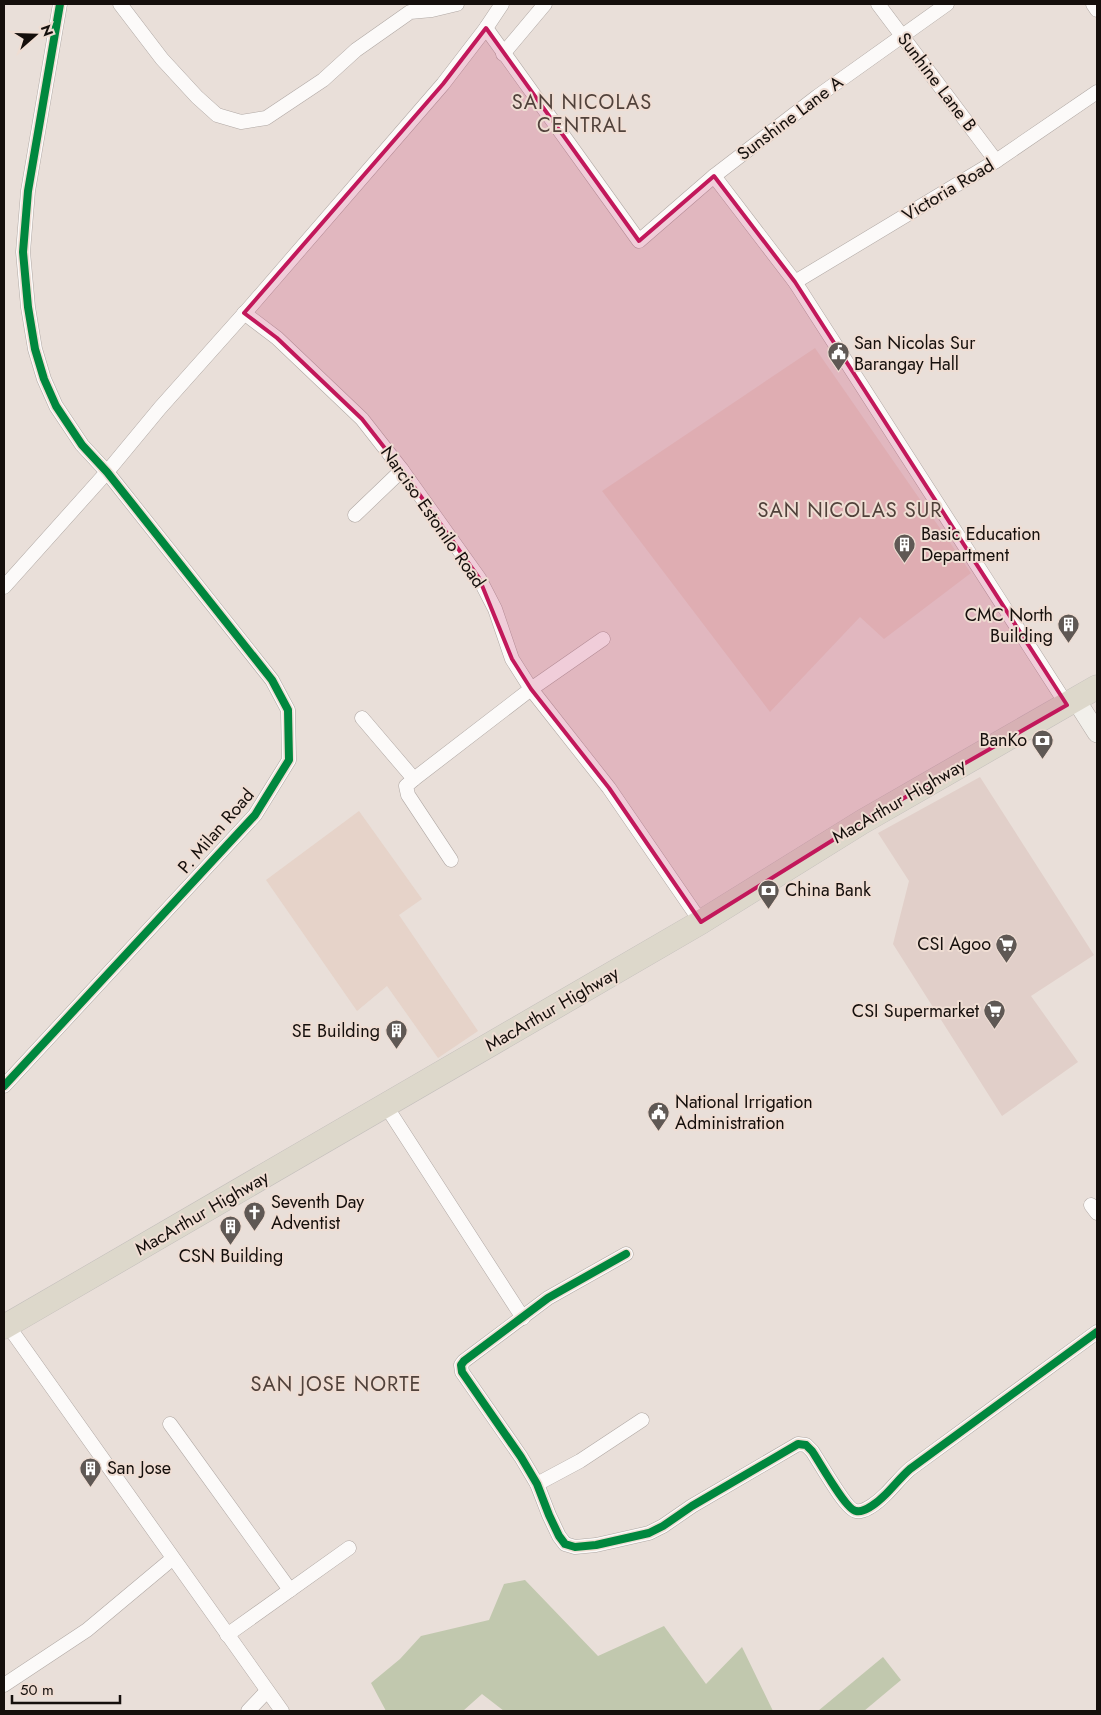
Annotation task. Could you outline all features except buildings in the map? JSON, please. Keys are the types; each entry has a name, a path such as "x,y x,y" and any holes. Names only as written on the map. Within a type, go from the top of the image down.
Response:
{"highway":[{"name":"MacArthur Highway","path":"5,1324 386,1106 702,922 862,822 1097,687"}],"street":[{"name":"P. Milan Road","path":"4,1086 255,815 289,760 288,710 272,680 106,472 82,445 56,406 44,379 35,349 28,307 23,252 28,191 60,4"},
{"path":"120,4 162,59 197,97 217,114 241,122 266,118 323,80 356,50 410,12 432,10 457,4"},
{"path":"4,588 443,84 502,4"},
{"path":"486,28 503,54 545,4"},
{"name":"Sunhine Lane B","path":"878,4 996,161"},
{"name":"Sunshine Lane A","path":"503,54 639,241 714,176 818,96 947,4"},
{"path":"1093,4 1097,10"},
{"name":"Victoria Road","path":"795,282 996,161 1097,92"},
{"path":"714,176 795,282 1071,702 1097,733"},
{"name":"Narciso Estonilo Road","path":"244,313 277,338 362,419 402,470 479,578 495,609 512,659 531,689 609,788 702,922"},
{"path":"355,515 402,470"},
{"path":"451,860 408,795 406,786 531,689 602,639"},
{"path":"362,718 414,779"},
{"path":"386,1106 523,1318"},
{"path":"626,1254 548,1298 464,1361 461,1368 537,1484 559,1536 565,1544 575,1547 596,1545 649,1533 798,1444 806,1446 812,1451 843,1500 852,1510 857,1512 865,1510 885,1495 910,1469 1097,1332"},
{"path":"5,1324 282,1711"},
{"path":"537,1484 580,1461 642,1420"},
{"path":"170,1424 290,1590"},
{"path":"227,1635 349,1548"},
{"path":"4,1684 87,1630 172,1559"},
{"path":"248,1711 267,1691"}],"highlighted area":[{"path":"486,28 639,241 714,176 795,282 1067,705 862,822 701,922 609,788 531,689 512,659 479,578 402,470 362,419 277,338 244,313 443,84"}],"shaded area":[{"path":"815,348 971,573 884,639 860,617 770,712 602,491"},
{"name":"CSI Agoo","path":"980,777 1094,955 1031,996 1078,1062 1002,1116 893,944 909,881 878,833"},
{"path":"359,811 422,899 399,915 478,1031 438,1058 387,986 357,1011 266,880"}],"green space":[{"path":"525,1580 598,1656 664,1626 706,1684 742,1647 773,1711 504,1711 482,1694 463,1711 386,1711 371,1683 400,1659 421,1636 489,1620 504,1584"},
{"path":"883,1657 901,1680 864,1711 818,1711"}],"cycle path":[{"path":"4,1086 255,815 289,760 288,710 272,680 107,472 82,445 56,406 44,379 35,349 28,307 23,252 28,191 60,4"},
{"path":"626,1254 548,1298 461,1365 462,1372 521,1457 537,1484 559,1536 565,1544 575,1547 596,1545 649,1533 798,1444 806,1445 812,1451 846,1503 856,1511 864,1510 880,1500 910,1469 1097,1332"}],"place":[{"name":"San Nicolas Sur Barangay Hall","path":"838,372"},
{"name":"Basic Education Department","path":"905,563"},
{"name":"CMC North Building","path":"1069,644"},
{"name":"BanKo","path":"1043,759"},
{"name":"China Bank","path":"769,909"},
{"name":"CSI Agoo","path":"1007,963"},
{"name":"CSI Supermarket","path":"995,1030"},
{"name":"SE Building","path":"396,1050"},
{"name":"National Irrigation Administration","path":"659,1131"},
{"name":"Seventh Day Adventist","path":"255,1231"},
{"name":"CSN Building","path":"231,1245"},
{"name":"San Jose","path":"91,1487"}],"district":[{"name":"SAN NICOLAS CENTRAL","path":"582,114"},
{"name":"SAN NICOLAS SUR","path":"850,510"},
{"name":"SAN JOSE NORTE","path":"336,1384"}]}
